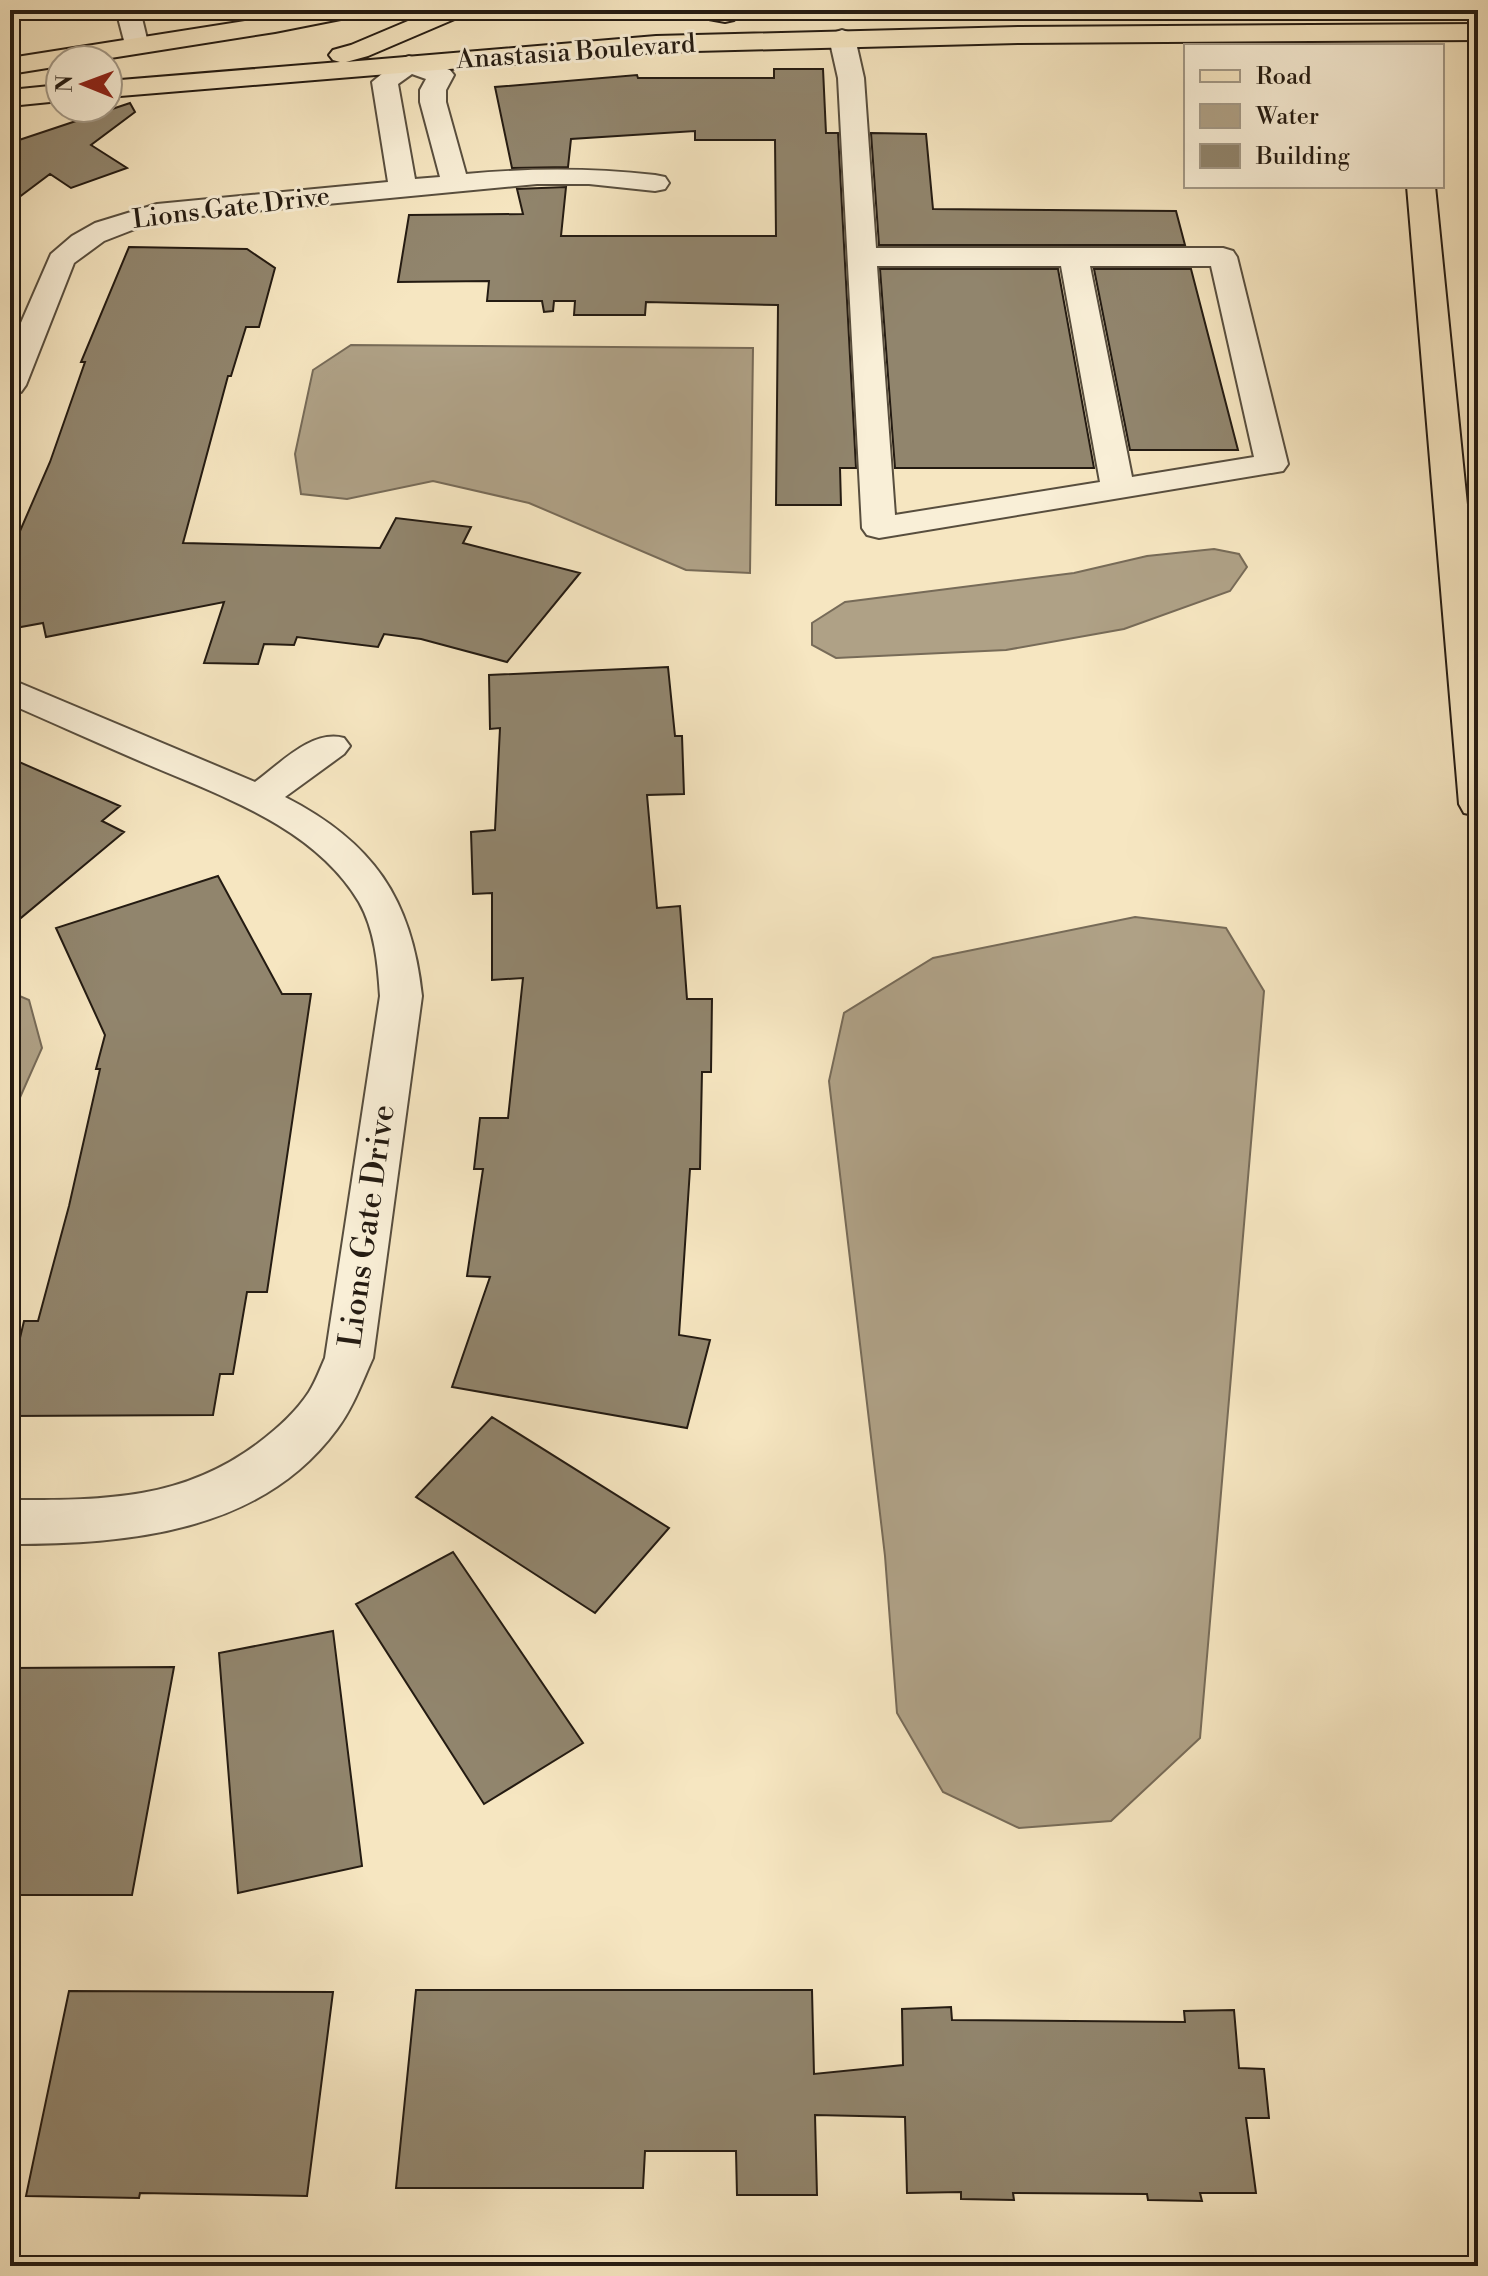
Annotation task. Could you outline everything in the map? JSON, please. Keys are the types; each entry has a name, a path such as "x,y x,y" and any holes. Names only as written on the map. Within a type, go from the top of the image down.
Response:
{"main road":[{"path":"182,83 359,51 455,10"},
{"name":"Anastasia Boulevard","path":"667,18 738,14 696,10"},
{"path":"10,69 335,11"},
{"path":"409,64 452,43 730,25 786,16"},
{"name":"Anastasia Boulevard","path":"124,60 472,29"},
{"name":"Anastasia Boulevard","path":"124,88 656,44 1405,29 1478,32"},
{"path":"10,69 44,68"},
{"path":"10,98 44,95"},
{"path":"1421,188 1478,804"}],"street":[{"path":"128,10 136,47"},
{"path":"842,38 851,78 862,257 879,528 1272,464 1223,257 862,257"},
{"path":"403,188 385,82 409,64 441,75 433,90 455,183"},
{"path":"393,129 439,124"},
{"name":"Lions Gate Drive","path":"10,385 61,260 75,245 96,232 157,212 537,176 589,176 655,183"},
{"path":"1074,257 1118,489"},
{"name":"Lions Gate Drive","path":"10,690 258,798 308,826 347,859 376,897 396,947 401,996 349,1358 325,1409 287,1451 235,1487 169,1513 106,1522 10,1522"},
{"path":"258,798 331,746"}],"water":[{"path":"351,345 753,348 750,573 686,570 529,503 433,481 347,499 301,494 295,454 313,370"},
{"path":"1214,549 1239,554 1247,567 1230,591 1124,629 1006,650 836,658 812,645 812,623 845,602 1074,573 1147,556"},
{"path":"1135,917 1226,928 1264,991 1200,1738 1111,1821 1019,1828 943,1792 897,1713 885,1556 829,1081 844,1013 933,958"},
{"path":"10,992 29,1000 42,1048 10,1120"}],"building":[{"path":"774,69 823,69 826,133 838,133 856,468 840,468 841,505 776,505 778,305 646,302 645,315 574,315 575,301 554,301 553,311 544,312 542,301 487,301 489,281 398,282 409,215 523,214 517,189 566,187 561,236 776,236 775,140 695,140 695,131 571,139 568,167 512,168 495,87 637,75 638,78 774,78"},
{"path":"130,103 135,112 124,120 124,105"},
{"path":"67,124 119,124 91,145 127,168 71,188 50,174 10,204 10,143"},
{"path":"871,133 926,134 933,209 1176,211 1185,245 879,245"},
{"path":"129,247 247,249 275,268 259,327 246,327 231,376 228,376 183,543 380,548 396,518 471,527 463,543 580,573 507,662 421,639 384,634 378,647 297,637 294,645 264,644 258,664 204,663 224,602 46,637 43,623 10,629 10,554 50,462 85,362 81,362"},
{"path":"880,269 1058,269 1094,468 895,468"},
{"path":"1094,269 1191,269 1238,450 1130,450"},
{"path":"668,667 675,736 682,736 684,794 647,795 657,908 680,906 687,999 712,999 711,1072 702,1072 700,1169 690,1169 679,1335 710,1340 687,1428 452,1387 490,1277 467,1276 483,1169 474,1169 480,1118 508,1118 523,978 492,980 492,893 473,894 471,832 495,830 500,728 490,729 489,675"},
{"path":"10,758 120,806 102,821 124,832 10,927"},
{"path":"218,876 282,994 311,994 267,1292 247,1292 233,1374 220,1374 213,1415 10,1416 10,1380 24,1321 38,1321 69,1206 105,1035 56,928"},
{"path":"492,1417 669,1528 595,1613 416,1497"},
{"path":"453,1552 583,1743 484,1804 356,1604"},
{"path":"333,1631 362,1866 238,1893 219,1653"},
{"path":"174,1667 132,1895 10,1895 10,1668"},
{"path":"416,1990 812,1990 814,2074 903,2065 902,2009 951,2007 952,2020 1185,2022 1184,2011 1234,2010 1239,2068 1264,2069 1269,2118 1246,2118 1256,2193 1200,2193 1202,2201 1148,2200 1147,2194 1013,2193 1014,2200 961,2199 961,2192 907,2193 905,2117 815,2115 817,2195 737,2195 736,2151 645,2151 643,2188 396,2188"},
{"path":"69,1991 333,1992 307,2196 140,2193 139,2198 26,2196"}]}
